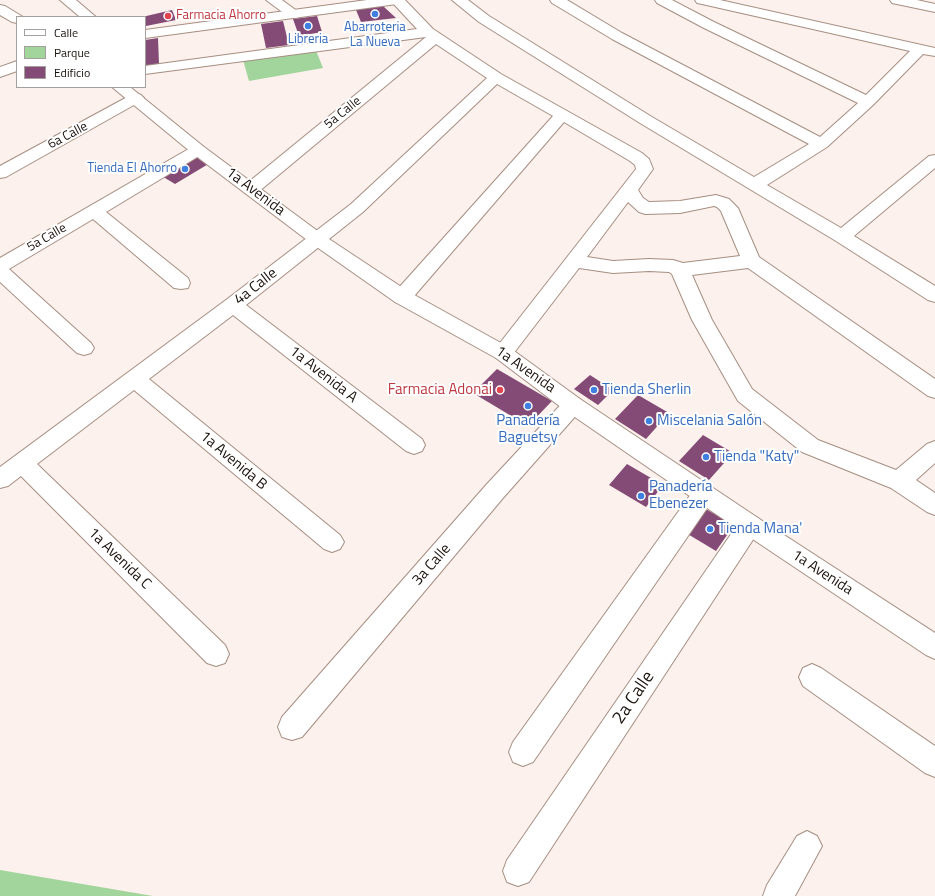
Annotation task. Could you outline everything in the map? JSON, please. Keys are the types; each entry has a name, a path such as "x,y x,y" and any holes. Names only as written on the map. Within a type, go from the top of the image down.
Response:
{"street":[{"path":"67,0 88,16"},
{"path":"274,0 294,14"},
{"path":"146,34 397,0 431,35 496,77 636,157 645,169 504,352"},
{"path":"459,0 484,19 754,186 842,237 935,295"},
{"path":"557,0 617,36 821,144"},
{"path":"662,0 709,25 868,102"},
{"path":"702,0 928,50"},
{"path":"897,0 935,8"},
{"path":"0,8 16,19"},
{"path":"146,70 431,35"},
{"name":"5a Calle","path":"251,189 431,35"},
{"path":"754,186 821,144 928,50"},
{"path":"0,73 16,65"},
{"name":"4a Calle","path":"0,479 233,305 357,208 496,77"},
{"name":"1a Avenida","path":"128,93 198,150 317,239 402,297 504,352 573,405 750,525 935,647"},
{"name":"6a Calle","path":"0,173 128,93"},
{"path":"402,297 562,116"},
{"name":"5a Calle","path":"0,266 198,150"},
{"path":"842,237 935,160"},
{"path":"629,190 637,202 645,208 680,207 716,200 723,203 729,208 751,261 935,390"},
{"path":"94,211 181,283"},
{"path":"574,261 613,268 649,265 672,266 680,270 751,261"},
{"path":"680,270 702,320 745,395 810,446 899,481 935,504"},
{"path":"0,271 84,348"},
{"name":"1a Avenida A","path":"233,305 414,445"},
{"name":"1a Avenida B","path":"135,379 332,542"},
{"name":"3a Calle","path":"292,726 495,491 573,405"},
{"path":"899,481 935,450"},
{"name":"1a Avenida C","path":"22,463 216,654"},
{"path":"523,752 704,494"},
{"name":"2a Calle","path":"518,871 750,525"},
{"path":"812,677 935,763"},
{"path":"778,896 808,846"}],"green space":[{"path":"315,48 323,68 249,81 243,60"},
{"path":"0,870 153,896 0,896"}],"building":[{"name":"Abarroteria La Nueva","path":"383,6 396,18 361,22 356,10"},
{"path":"172,10 176,20 146,26 146,16"},
{"name":"Libreria","path":"317,16 322,32 299,36 293,19"},
{"path":"283,21 289,45 266,48 261,24"},
{"path":"158,38 159,64 146,66 146,40"},
{"name":"Tienda El Ahorro","path":"196,154 210,163 175,184 160,175"},
{"path":"497,369 552,401 528,426 473,393"},
{"name":"Tienda Sherlin","path":"590,375 613,390 598,405 574,389"},
{"path":"638,395 669,413 646,439 615,419"},
{"name":"Tienda \"Katy\"","path":"703,435 733,453 709,480 679,461"},
{"name":"Panadería Ebenezer","path":"627,464 663,485 646,507 609,485"},
{"name":"Tienda Mana'","path":"704,508 734,525 716,551 686,533"}],"place":[{"name":"Abarroteria La Nueva","path":"375,14"},
{"name":"Farmacia Ahorro","path":"168,16"},
{"name":"Libreria","path":"308,26"},
{"name":"Tienda El Ahorro","path":"185,169"},
{"name":"Farmacia Adonai","path":"500,390"},
{"name":"Tienda Sherlin","path":"594,390"},
{"name":"Panadería Baguetsy","path":"528,406"},
{"name":"Miscelania Salón","path":"649,421"},
{"name":"Tienda \"Katy\"","path":"706,457"},
{"name":"Panadería Ebenezer","path":"641,496"},
{"name":"Tienda Mana'","path":"710,529"}]}
